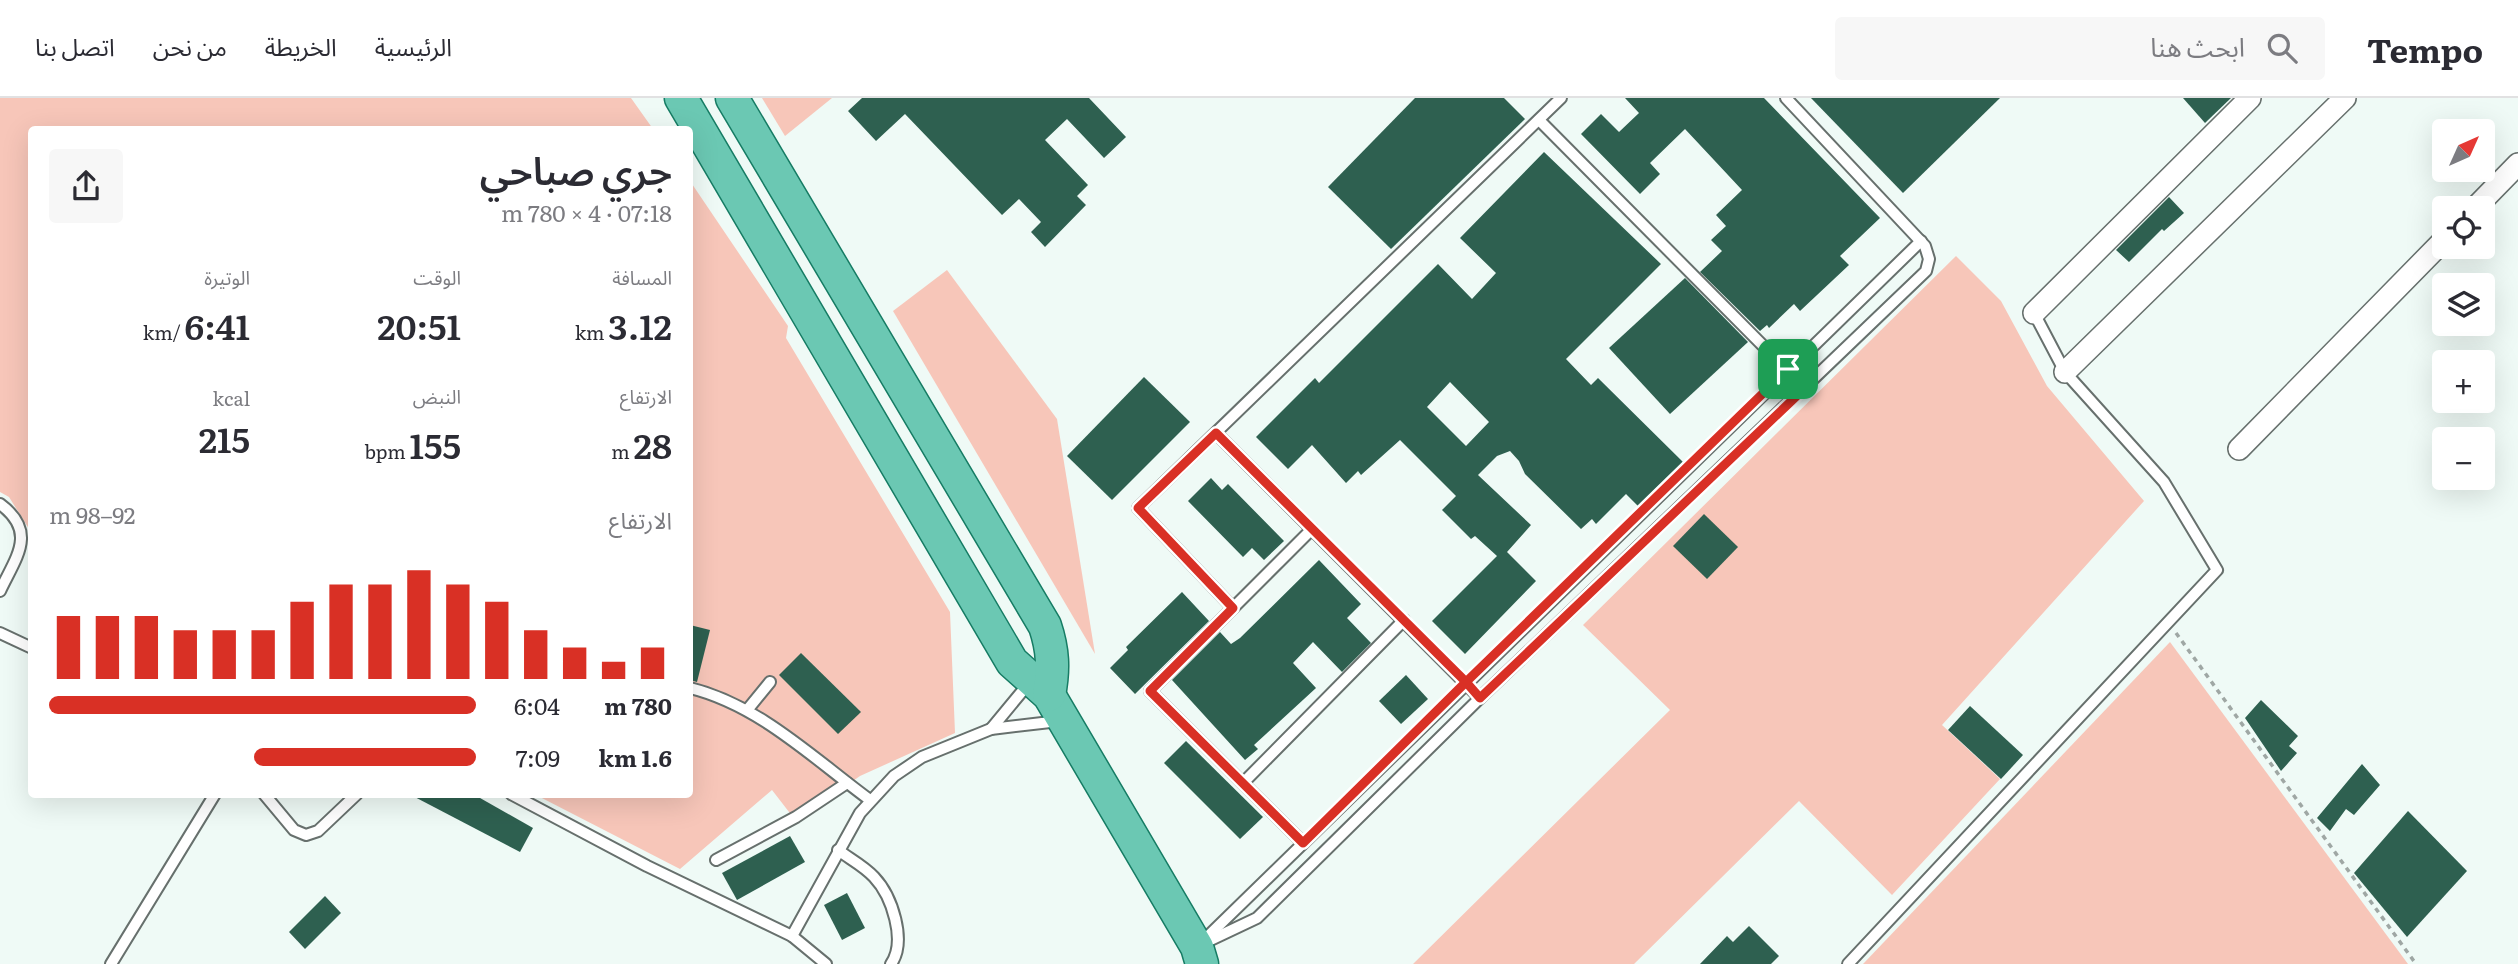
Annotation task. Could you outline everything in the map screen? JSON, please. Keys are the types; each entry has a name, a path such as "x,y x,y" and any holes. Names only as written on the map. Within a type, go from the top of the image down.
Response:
{"main road":[{"path":"681,98 1012,662 1048,698 1206,958"},
{"path":"732,98 1045,626 1052,648 1054,671 1048,698"}],"street":[{"path":"2034,313 2250,98"},
{"path":"2065,372 2345,98"},
{"path":"2487,196 2518,164"},
{"path":"2239,449 2432,252"}],"lane":[{"path":"1233,608 1138,508 1561,98"},
{"path":"1206,958 1257,918 1480,698 1926,271 1928,252 1921,242 1786,98"},
{"path":"1539,120 1805,388"},
{"path":"1206,958 1303,843 1921,242"},
{"path":"1848,964 2217,570 2164,482 2065,372 2034,313"},
{"path":"1216,433 1480,698"},
{"path":"0,504 15,516 22,531 20,547 0,591"},
{"path":"1303,843 1150,691 1312,529"},
{"path":"1243,783 1404,620"},
{"path":"0,633 28,646"},
{"path":"748,709 770,681"},
{"path":"693,689 748,709 870,800"},
{"path":"792,936 838,850 870,800 894,776 922,757 991,729 1048,698"},
{"path":"991,729 1048,698"},
{"path":"716,860 796,817 847,783"},
{"path":"111,964 213,798"},
{"path":"267,798 294,830 306,835 318,831 353,798"},
{"path":"519,798 647,866 792,936 826,964"},
{"path":"838,850 876,879 889,901 898,946 891,964"}],"path":[{"path":"2168,622 2416,964"}],"shaded area":[{"path":"0,98 631,98 651,126 28,126 28,527 9,497 0,492"},
{"path":"762,98 832,98 785,136"},
{"path":"693,185 788,326 786,338 950,612 955,733 860,776 796,821 772,790 680,869 542,798 693,798"},
{"path":"1956,256 2001,301 2047,386 2144,501 1942,725 2000,779 1892,895 1799,801 1634,964 1413,964 1670,710 1583,625"},
{"path":"947,270 1057,419 1095,654 893,311"},
{"path":"2170,642 2408,964 1863,964"}],"building":[{"path":"862,98 1089,98 1126,137 1104,158 1067,119 1045,140 1088,185 1077,196 1086,205 1045,247 1031,232 1041,222 1019,199 1002,215 905,114 876,141 848,111"},
{"path":"1415,98 1504,98 1525,119 1391,249 1328,187"},
{"path":"1625,98 1764,98 1880,218 1840,256 1849,265 1800,311 1794,304 1769,328 1767,325 1760,331 1700,272 1722,251 1711,240 1726,226 1716,215 1742,190 1685,129 1650,163 1660,174 1640,194 1581,134 1601,114 1619,132 1639,113"},
{"path":"1811,98 2000,98 1903,193"},
{"path":"2183,98 2231,98 2205,123"},
{"path":"1544,152 1661,264 1566,359 1591,385 1598,378 1683,462 1638,506 1626,494 1596,524 1592,519 1581,529 1525,474 1510,451 1497,456 1478,475 1531,525 1507,552 1536,581 1465,654 1432,621 1497,556 1475,536 1471,539 1442,510 1456,496 1400,440 1361,475 1358,471 1346,483 1312,445 1288,469 1256,437 1315,378 1319,383 1438,264 1472,299 1496,273 1460,238","holes":["1450,382 1489,422 1466,446 1427,407"]},
{"path":"2169,197 2184,213 2164,231 2162,229 2129,262 2116,250"},
{"path":"1685,278 1748,342 1670,414 1609,348"},
{"path":"1144,377 1190,422 1112,500 1067,456"},
{"path":"1211,478 1222,490 1228,484 1284,541 1264,560 1252,548 1243,557 1188,501"},
{"path":"1704,514 1738,547 1707,579 1673,546"},
{"path":"1319,560 1361,604 1347,618 1371,643 1342,672 1313,642 1293,663 1316,688 1254,745 1258,749 1245,760 1172,680 1220,632 1231,644 1240,638"},
{"path":"1182,592 1209,621 1135,694 1110,668 1128,650 1126,647"},
{"path":"693,626 710,630 697,682 693,681"},
{"path":"801,653 861,712 838,734 779,675"},
{"path":"1406,675 1428,699 1401,724 1379,701"},
{"path":"2261,700 2298,736 2289,746 2297,753 2281,771 2245,718"},
{"path":"1970,706 2023,755 2001,779 1948,730"},
{"path":"1186,741 1263,817 1240,839 1164,763"},
{"path":"2362,764 2380,785 2354,815 2346,809 2330,831 2317,818"},
{"path":"417,798 480,798 533,828 520,852"},
{"path":"2408,811 2467,871 2407,937 2354,873"},
{"path":"790,836 805,862 737,900 722,873"},
{"path":"847,893 865,928 842,940 824,905"},
{"path":"325,896 341,913 305,949 289,932"},
{"path":"1749,926 1779,956 1771,964 1700,964 1727,936 1733,942"}],"route":[{"path":"1788,369 1466,682 1216,433 1138,508 1233,608 1150,691 1303,843 1466,682 1480,698 1805,388 1788,369"}]}
